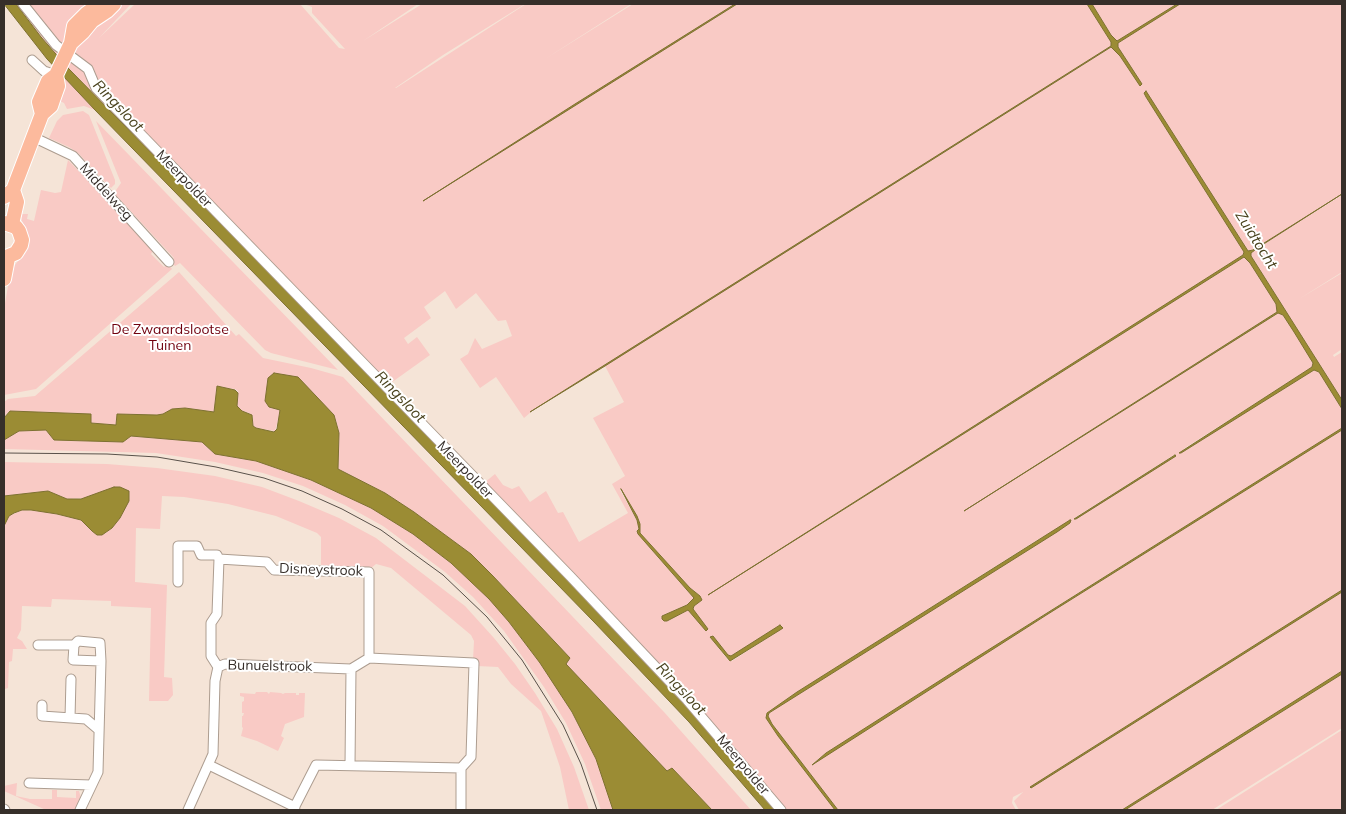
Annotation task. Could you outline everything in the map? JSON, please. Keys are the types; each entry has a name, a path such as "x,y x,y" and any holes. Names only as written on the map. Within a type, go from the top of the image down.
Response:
{"main road":[{"path":"4,280 6,258 16,253 22,240 19,231 8,223 17,202 8,193 42,114 51,106 74,26 87,13 100,4"},
{"path":"63,61 92,21 114,4"}],"street":[{"name":"Meerpolder","path":"23,4 56,45 63,61"},
{"name":"Meerpolder","path":"32,60 44,71 63,61 88,69 96,88 102,95 570,576 693,707 781,810"},
{"name":"Middelweg","path":"33,137 73,156 169,262"},
{"name":"Disneystrook","path":"178,582 178,546 197,546 201,555 217,555 219,559 267,562 274,570 370,572 370,658"},
{"path":"218,667 211,656 212,624 217,614 219,559"},
{"path":"38,645 74,645 78,642 100,643 98,772 80,810"},
{"path":"74,645 73,660 101,661"},
{"path":"350,766 351,669 370,658 474,664 471,757 461,768 461,810 468,810"},
{"name":"Bunuelstrook","path":"188,810 213,754 215,681 218,667 225,664 351,669"},
{"path":"70,718 71,679"},
{"path":"42,705 42,716 86,719 99,730"},
{"path":"209,765 294,809 316,765 461,768"},
{"path":"29,782 91,785"}],"green space":[{"path":"16,4 131,4 99,38 135,4 300,4 339,48 345,49 312,13 312,7 304,4 418,4 363,41 422,4 525,4 443,55 396,88 526,4 631,4 545,59 633,4 735,4 657,54 737,4 1087,4 1111,42 1111,46 847,214 1111,47 1120,56 1140,86 1142,85 1118,47 1118,43 1180,4 1342,4 1342,194 1253,250 1248,251 1146,92 1144,93 1244,252 1243,255 709,595 1244,257 1250,263 1276,304 1277,312 964,510 1278,313 1283,315 1294,332 1313,363 1312,367 1185,448 1181,453 1314,370 1319,372 1342,409 1342,428 1051,610 826,753 812,764 1342,430 1342,590 1030,787 1342,592 1342,671 1122,810 1019,810 1014,801 1023,792 1013,797 1012,803 1016,810 838,810 772,724 768,716 769,713 1070,523 1037,540 767,713 766,715 778,736 835,810 777,810 69,69","holes":["445,291 456,309 476,293 498,321 506,320 512,336 482,349 475,338 468,354 460,359 480,388 496,377 524,418 531,411 625,353 605,366 624,402 593,418 625,476 612,484 628,513 579,542 563,512 558,513 546,491 530,502 519,486 512,489 503,485 495,474 484,483 388,385 430,355 417,337 408,344 404,338 431,318 424,307","1174,455 1175,456 1074,519","620,490 637,516 640,524 640,533 690,588 700,596 702,600 693,609 706,631 688,610 667,621 662,619 662,616 687,605 694,598 637,531 639,529 637,520","781,625 780,630 732,661 728,660 710,637 713,636 728,655 731,656"]},
{"path":"1092,4 1177,4 1117,41 1111,35"},
{"path":"65,77 95,110 84,106 67,109 64,103 60,101"},
{"path":"83,111 89,115 115,180 115,184 111,188 78,153 49,138 57,121 63,115"},
{"path":"96,121 338,370 265,350 180,263 175,266 171,261 174,258 114,193 121,183"},
{"path":"68,160 154,249 151,254 164,267 168,264 172,269 36,389 4,395 4,309 10,275 25,252 28,242 27,232 20,214 28,214 27,219 34,221 41,190 55,193 61,192"},
{"path":"1342,195 1342,272 1299,299 1342,273 1342,349 1333,355 1334,357 1342,352 1342,400 1251,256 1251,253"},
{"name":"De Zwaardslootse Tuinen","path":"179,272 236,336 239,334 263,358 343,377 664,712 751,810 712,810 672,768 667,771 565,664 570,658 471,554 385,493 338,469 339,433 336,421 278,409 280,413 275,431 256,428 253,426 253,417 237,406 238,391 217,387 214,412 185,408 172,409 157,415 117,414 116,425 91,423 91,414 13,411 7,413 4,418 4,402 8,399 35,396"},
{"path":"46,430 54,440 123,442 131,436 202,442 215,454 256,461 311,480 371,508 413,534 451,563 490,599 540,663 559,690 585,736 596,759 613,810 601,810 585,764 566,723 544,687 504,631 473,597 445,572 383,526 345,505 303,486 263,473 215,462 156,453 4,449 4,440 19,431"},
{"path":"4,462 107,464 157,468 215,476 262,487 299,501 339,518 376,538 465,606 515,664 557,729 574,767 589,810 569,810 560,767 541,711 511,684 498,667 477,666 473,660 474,641 471,635 391,568 376,564 370,569 321,566 321,537 317,533 276,516 228,504 184,497 162,496 160,529 136,528 135,582 167,585 164,677 172,678 173,695 168,701 149,701 151,608 111,606 111,601 52,599 51,607 22,606 21,630 17,638 22,641 27,649 13,649 12,661 9,662 8,688 5,689 4,716 5,523 9,516 22,510 43,511 81,520 97,535 106,533 120,518 86,498 67,499 48,491 4,496"},
{"path":"1342,674 1342,728 1212,810 1125,810"},
{"path":"256,692 267,692 269,694 270,692 296,693 296,695 305,693 304,717 285,724 281,736 284,738 278,751 241,736 243,728 242,716 244,713 242,713 242,702 244,697 240,696 240,693 255,694"},
{"path":"1342,730 1342,810 1216,810"},
{"path":"17,783 16,796 30,799 52,799 52,790 57,790 57,797 76,798 76,791 79,791 81,798 75,810 46,810 4,791 4,786"}],"shaded area":[{"path":"4,4 16,4 69,69 398,404 675,691 777,810 765,810 689,722 594,622 95,110 47,59"},
{"path":"737,4 423,201 575,104"},
{"path":"1087,4 1092,4 1111,35 1117,41 1177,4 1180,4 1118,43 1118,47 1142,84 1140,86 1120,56 1111,47 530,412 1111,46 1111,42"},
{"path":"1146,91 1248,251 1253,250 1342,194 1259,247 1251,253 1251,256 1342,400 1342,409 1319,372 1314,370 1179,453 1312,367 1313,363 1294,332 1283,315 1278,313 964,511 1277,312 1276,304 1250,263 1244,257 708,595 1243,255 1244,252 1146,97 1144,93"},
{"path":"274,373 298,377 334,415 339,433 338,469 385,493 471,554 570,658 566,664 667,771 672,768 712,810 613,810 596,759 572,712 540,663 509,622 489,599 451,563 413,534 371,508 311,480 256,461 215,454 202,442 131,436 123,442 54,440 46,430 19,431 4,440 4,418 10,411 91,414 91,423 116,425 117,414 157,415 172,409 185,408 214,412 217,386 235,390 238,393 237,406 242,411 252,415 253,426 274,432 277,429 280,410 269,407 265,401 268,378"},
{"path":"1342,428 1342,430 1048,614 812,765 826,753 961,667"},
{"path":"1175,455 1176,456 1074,519"},
{"path":"114,487 120,487 129,491 129,501 120,518 112,528 102,535 97,535 81,520 31,510 22,510 14,513 9,516 4,526 4,496 48,491 67,499 81,499"},
{"path":"621,489 637,516 640,524 640,533 690,588 700,596 702,600 693,609 708,629 706,631 688,610 667,621 662,619 662,616 687,605 694,598 638,534 637,520"},
{"path":"1070,520 1070,523 1057,532 769,713 768,716 772,724 838,810 835,810 778,736 766,718 767,713 797,692"},
{"path":"1342,590 1342,592 1030,787"},
{"path":"780,625 783,628 730,661 710,637 713,636 728,655 731,656"},
{"path":"1342,671 1342,674 1125,810 1122,810"}],"tram line":[{"path":"4,453 107,454 157,457 216,467 264,478 302,491 342,509 381,530 443,575 487,617 522,660 563,725 581,764 597,810"}],"water label":[{"name":"Ringsloot","path":"118,106"},
{"name":"Zuidtocht","path":"1256,240"},
{"name":"Ringsloot","path":"400,397"},
{"name":"Ringsloot","path":"681,689"}]}
